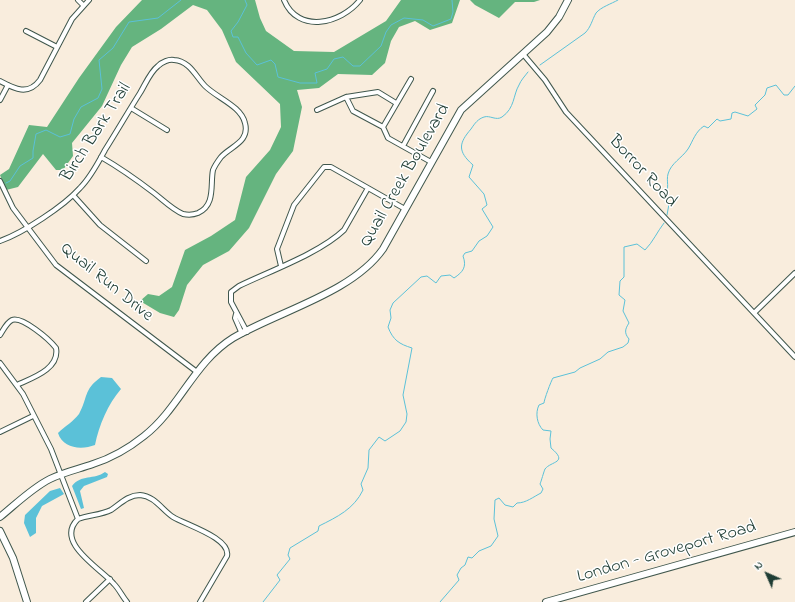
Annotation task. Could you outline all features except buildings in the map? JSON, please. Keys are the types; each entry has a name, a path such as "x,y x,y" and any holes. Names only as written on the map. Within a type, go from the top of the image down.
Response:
{"street":[{"path":"78,0 83,5"},
{"path":"0,82 24,91 33,88 40,80 72,19 89,0"},
{"path":"284,0 290,12 298,19 316,21 338,18 348,13 360,0"},
{"path":"523,54 553,26 568,0"},
{"path":"26,31 57,47"},
{"name":"Quail Creek Boulevard","path":"0,518 35,488 61,474 108,458 136,442 157,424 197,372 216,351 244,333 358,275 380,253 461,110 523,54"},
{"name":"Borror Road","path":"523,54 545,80 566,112 795,357"},
{"name":"Birch Bark Trail","path":"0,241 28,228 73,195 86,181 154,70 162,62 174,60 179,61 191,69 213,93 239,112 243,117 246,129 242,140 238,145 225,153 216,164 213,170 211,199 204,208 194,214 181,213 101,157"},
{"path":"383,127 411,79"},
{"path":"0,100 8,85"},
{"path":"403,146 433,91"},
{"path":"317,110 346,97 378,92 396,104"},
{"path":"346,97 353,111 383,127 388,138 431,162"},
{"path":"131,108 167,130"},
{"path":"281,266 278,249 294,205 320,170 324,167 331,167 405,209"},
{"name":"Quail Run Drive","path":"0,181 14,208 28,228 48,255 67,275 197,372"},
{"path":"244,333 239,316 236,314 230,299 234,289 324,246 340,234 344,230 368,188"},
{"path":"73,195 100,225 146,261"},
{"path":"754,312 795,273"},
{"path":"0,335 9,322 18,319 46,338 56,348 56,358 48,368 17,385"},
{"path":"0,363 17,385 51,449 78,519"},
{"path":"0,432 33,416"},
{"path":"127,602 110,579 91,564 73,543 70,536 71,529 78,519 105,512 123,500 139,495 152,499 175,518 217,539 226,549 227,556 200,602"},
{"path":"0,531 14,558 27,602"},
{"name":"London - Groveport Road","path":"546,602 795,532"},
{"path":"86,602 110,579"}],"green space":[{"path":"142,0 255,0 260,18 266,31 294,51 334,52 386,21 401,0 460,0 452,23 430,30 415,21 399,27 391,41 385,63 372,75 338,74 319,88 297,90 302,107 293,151 276,174 249,228 229,251 203,265 187,285 179,310 174,317 160,313 140,301 148,294 159,296 172,287 185,250 211,236 235,220 246,177 270,150 281,127 280,104 236,62 222,30 207,10 193,5 161,29 132,47 121,65 102,106 72,143 73,156 63,170 56,170 43,154 18,187 6,190 0,175 9,169 29,125 47,127 79,78 116,27"},
{"path":"470,0 540,0 534,2 515,2 499,18 475,5"}],"water":[{"path":"101,377 112,378 121,389 112,401 105,415 95,445 79,448 68,445 60,438 58,433 79,414 91,386"},
{"path":"105,472 108,474 107,477 84,486 80,491 84,508 81,509 72,486 83,478 96,476"},
{"path":"60,488 64,494 42,506 36,518 36,533 30,537 24,523 25,515 50,491"}],"waterway":[{"path":"6,183 10,181 20,166 33,158 36,134 46,130 60,137 70,134 74,119 81,107 98,98 102,89 99,60 113,48 129,22 158,18 181,0"},
{"path":"245,0 247,5 238,22 231,31 233,37 238,37 246,53 257,65 271,60 275,64 278,77 300,83 317,83 315,73 327,69 334,59 343,57 353,66 360,66 381,46 386,32 391,25 404,18 423,20 433,26 451,19 453,12 452,0"},
{"path":"540,65 585,33 598,11 618,0"},
{"path":"263,602 280,580 277,575 290,559 288,555 290,548 318,531 319,526 338,516 355,502 363,490 361,484 368,468 369,450 379,437 385,441 400,431 406,422 407,414 403,395 412,348 403,345 392,335 388,327 391,318 390,310 393,303 421,277 427,276 436,283 441,276 450,275 454,278 457,276 463,269 465,263 463,256 465,253 472,251 479,241 487,236 493,227 482,209 487,205 484,194 469,177 473,165 464,155 462,151 462,143 475,123 480,119 484,117 500,118 509,110 512,106 517,89 528,72"},
{"path":"667,215 669,204 665,195 669,170 688,149 701,128 704,126 708,128 717,119 720,121 731,119 732,113 735,112 748,116 757,109 755,105 765,95 767,88 776,85 784,95 788,95 795,86"},
{"path":"440,602 459,580 457,575 461,568 465,565 468,557 472,558 479,551 491,546 498,536 494,519 495,500 499,498 505,505 513,507 517,503 526,501 541,493 543,489 540,484 545,469 559,459 551,448 551,431 543,430 538,422 537,411 539,405 544,403 553,378 575,372 580,368 600,359 608,352 623,347 628,343 629,339 626,335 626,331 629,323 623,311 625,300 619,295 620,281 624,277 624,247 637,244 645,250 664,223"}]}
